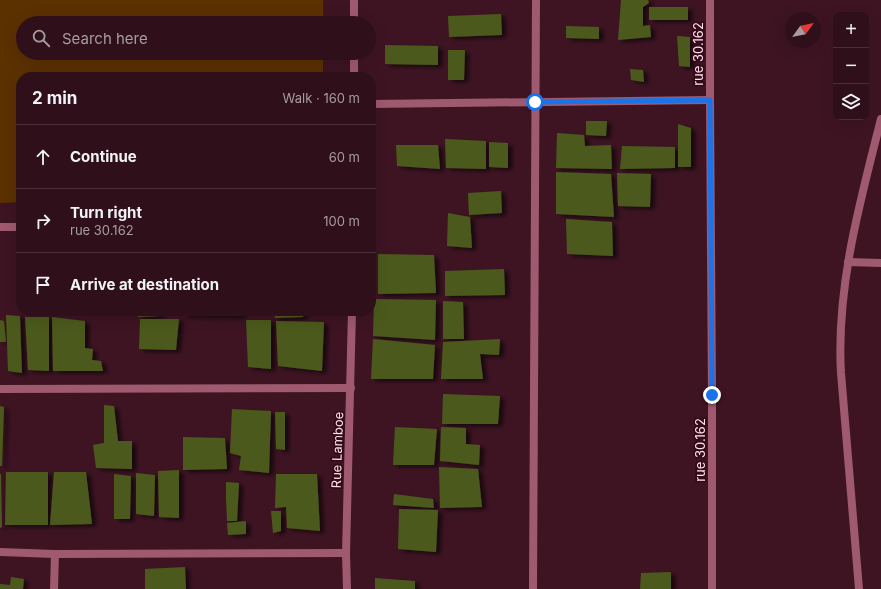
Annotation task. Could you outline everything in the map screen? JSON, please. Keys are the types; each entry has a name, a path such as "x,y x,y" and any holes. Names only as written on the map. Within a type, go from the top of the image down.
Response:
{"street":[{"path":"354,0 354,16"},
{"path":"533,589 536,0"},
{"name":"rue 30.162","path":"710,0 712,589"},
{"path":"354,60 354,72"},
{"path":"376,104 710,100"},
{"path":"859,589 840,353 841,315 848,262 862,195 881,119"},
{"path":"0,227 16,227"},
{"path":"848,262 881,262"},
{"name":"Rue Lamboe","path":"347,589 346,553 352,316"},
{"path":"0,389 351,388"},
{"path":"0,552 54,554 346,553"},
{"path":"54,554 54,589"}],"shaded area":[{"path":"0,0 323,0 323,16 16,16 16,60 323,60 323,72 16,72 16,202 0,203"}],"building":[{"path":"621,0 648,0 649,3 643,7 643,26 650,25 651,37 618,40"},
{"path":"649,7 688,7 688,20 649,20"},
{"path":"501,14 502,35 449,37 448,16"},
{"path":"566,26 599,27 599,39 566,38"},
{"path":"677,36 690,37 690,67 679,66"},
{"path":"385,45 438,46 438,65 385,64"},
{"path":"448,50 465,50 464,80 448,80"},
{"path":"630,69 643,70 644,82 631,80"},
{"path":"586,121 607,121 606,136 586,135"},
{"path":"678,124 691,128 691,167 678,167"},
{"path":"557,133 584,135 585,146 611,145 612,169 556,168"},
{"path":"445,139 486,141 486,169 446,168"},
{"path":"489,142 508,143 508,168 489,167"},
{"path":"396,145 438,145 440,169 397,166"},
{"path":"622,146 675,147 675,168 620,169"},
{"path":"556,172 611,174 614,217 556,214"},
{"path":"617,173 651,174 650,207 618,206"},
{"path":"501,191 502,213 469,215 468,193"},
{"path":"448,213 470,217 472,248 447,246"},
{"path":"566,219 612,222 613,256 567,254"},
{"path":"378,254 434,255 436,293 378,294"},
{"path":"504,269 505,295 445,296 445,271"},
{"path":"376,299 436,300 435,340 373,336 374,316 376,316"},
{"path":"443,301 463,302 464,339 443,339"},
{"path":"6,315 20,316 22,373 8,371"},
{"path":"138,316 160,316 138,317"},
{"path":"275,316 303,316 303,317 275,318"},
{"path":"25,317 49,317 49,371 28,370"},
{"path":"52,317 85,321 85,348 93,349 92,360 101,361 103,371 53,371"},
{"path":"140,319 179,319 176,350 139,349"},
{"path":"0,320 4,321 6,342 0,342"},
{"path":"246,320 271,320 271,369 248,367"},
{"path":"276,321 324,322 322,371 278,366"},
{"path":"373,339 435,345 433,379 371,379"},
{"path":"500,339 499,355 480,354 483,379 441,379 443,342"},
{"path":"443,394 500,396 498,424 442,424"},
{"path":"104,405 114,406 118,441 132,441 132,469 96,468 93,445 104,443"},
{"path":"0,406 4,407 2,466 0,466"},
{"path":"232,409 271,411 269,473 239,470 241,456 230,453"},
{"path":"275,412 285,412 285,450 276,449"},
{"path":"395,427 437,429 434,465 393,465"},
{"path":"441,427 466,428 466,444 480,445 479,465 440,461"},
{"path":"183,437 225,438 227,469 183,470"},
{"path":"439,467 478,469 482,507 440,508"},
{"path":"179,470 179,518 159,517 158,471"},
{"path":"6,472 48,472 48,525 5,525"},
{"path":"54,472 86,472 92,524 50,525"},
{"path":"136,473 155,475 154,516 136,514"},
{"path":"0,474 2,527 0,528"},
{"path":"114,474 131,476 130,519 114,519"},
{"path":"276,474 317,474 320,531 287,528 286,507 275,508"},
{"path":"226,482 239,483 237,521 227,521"},
{"path":"394,494 433,499 434,508 393,505"},
{"path":"399,509 438,510 436,552 398,549"},
{"path":"271,511 281,511 281,531 273,533"},
{"path":"246,521 246,534 228,535 227,523"},
{"path":"185,567 186,589 145,589 145,569"},
{"path":"671,572 671,589 640,589 641,573"},
{"path":"11,577 24,579 23,589 0,589 0,584 10,585"},
{"path":"375,578 415,581 415,589 375,589"}],"route":[{"path":"535,102 710,100 712,395"}]}
